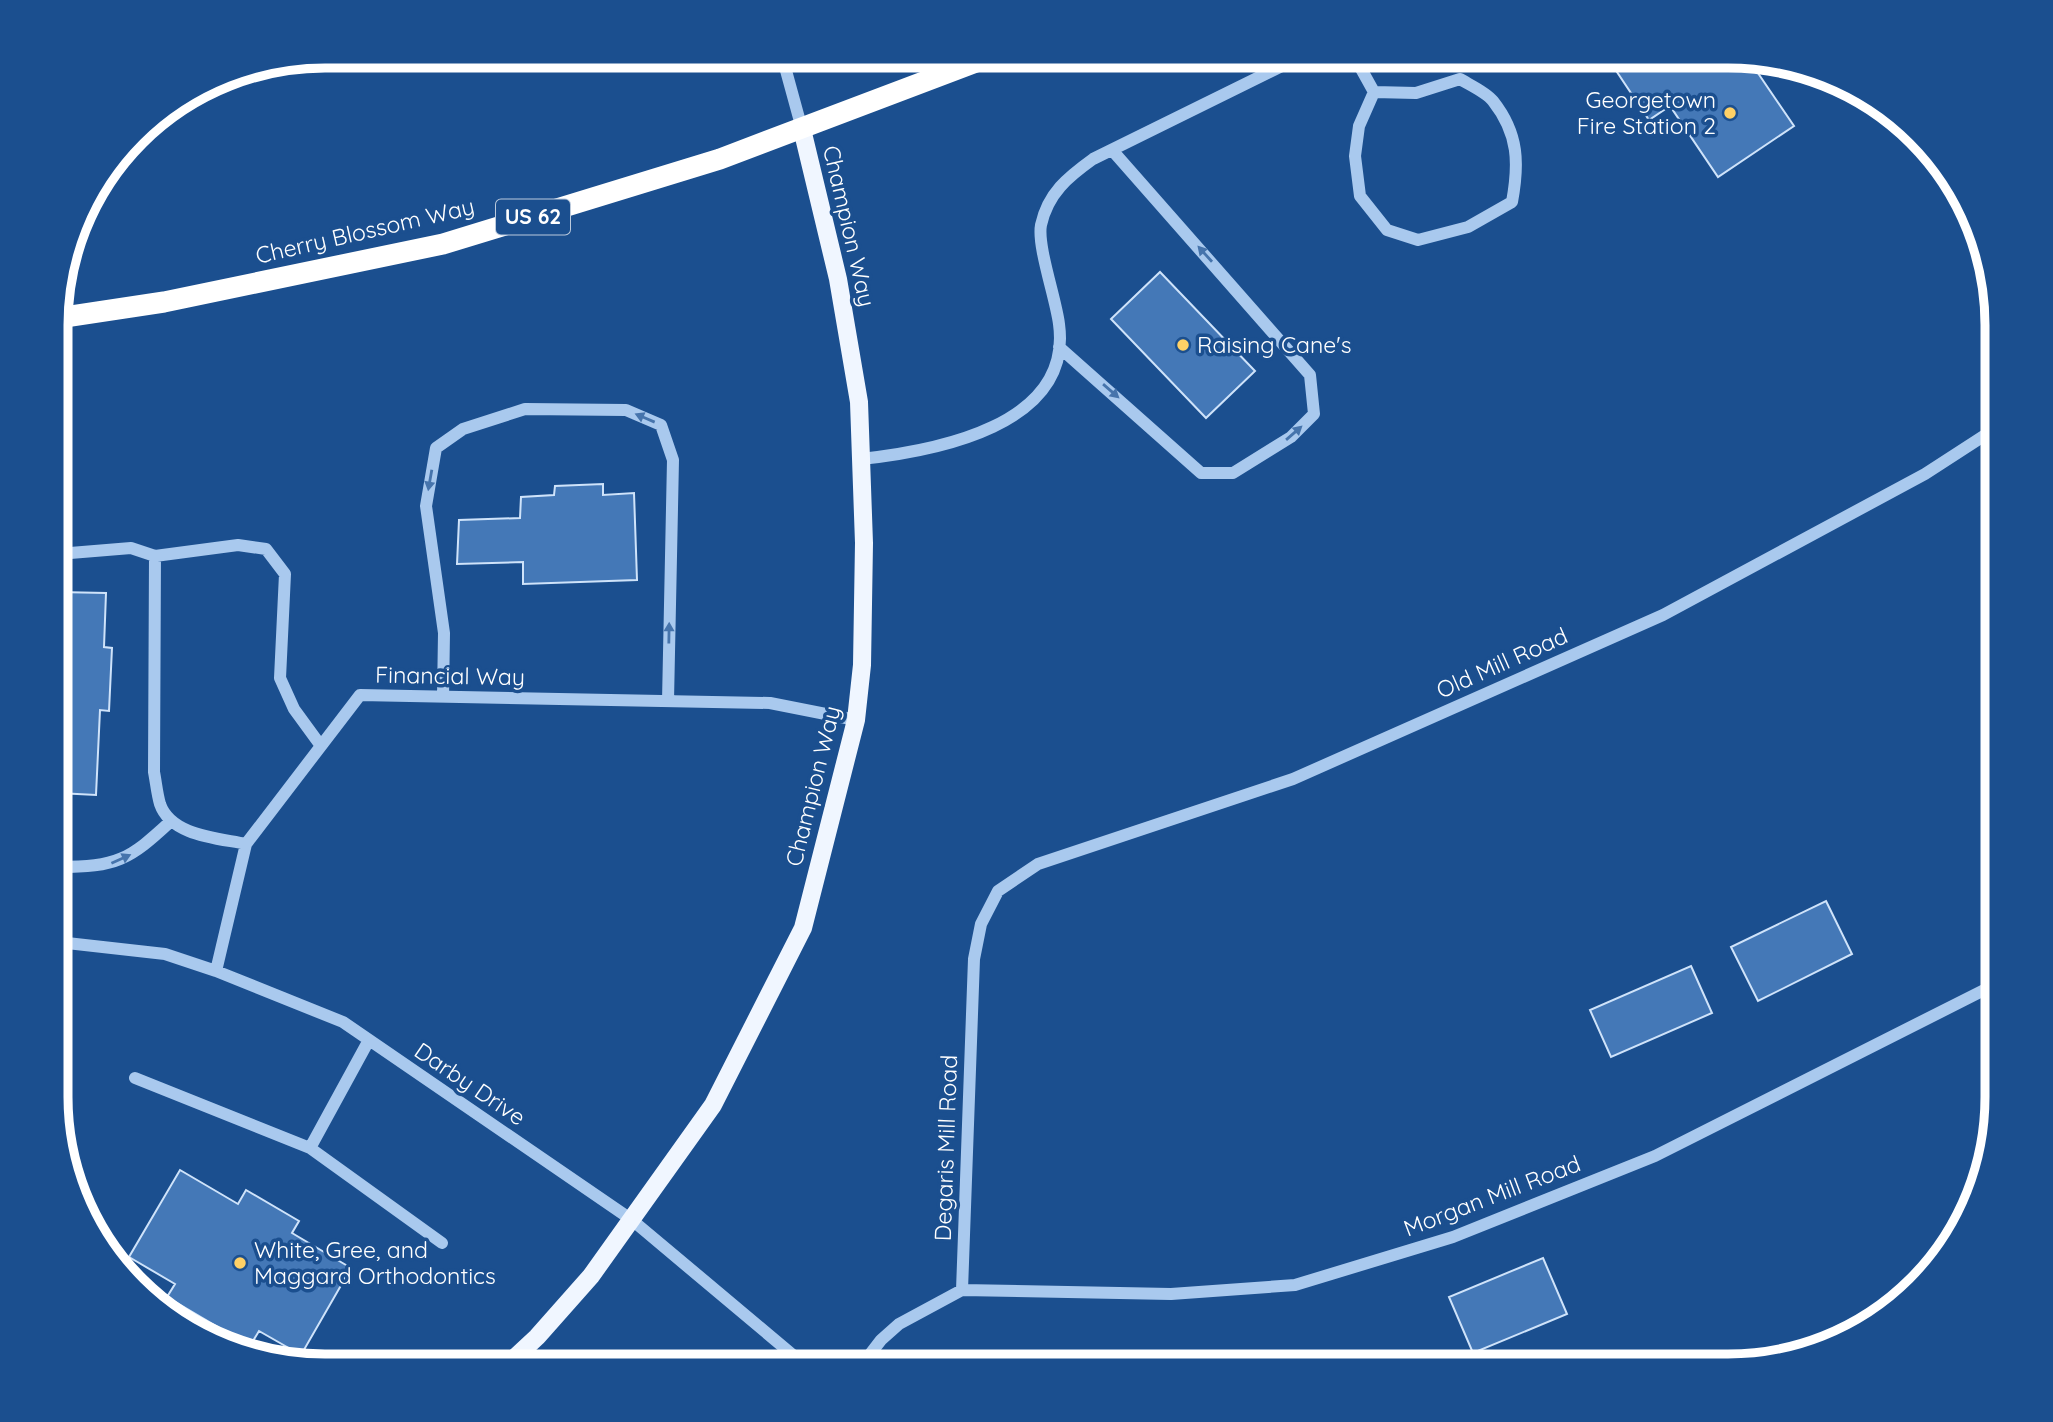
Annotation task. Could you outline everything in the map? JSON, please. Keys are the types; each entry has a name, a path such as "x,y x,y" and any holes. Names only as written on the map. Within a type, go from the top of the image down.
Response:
{"highway":[{"name":"Cherry Blossom Way","path":"69,316 164,302 443,244 664,177 802,129 961,68"}],"main road":[{"name":"Champion Way","path":"519,1354 591,1276 713,1105 803,928 856,720 862,665 859,402 838,279 802,129"}],"street":[{"path":"785,68 802,129"},
{"path":"861,459 923,452 971,435 1023,411 1045,388 1061,334 1040,228 1049,200 1066,179 1112,149 1277,68"},
{"path":"1361,68 1374,92"},
{"path":"1460,79 1492,100 1513,138 1518,169 1512,202 1468,227 1418,240 1387,230 1360,195 1355,156 1359,126 1374,92 1416,93 1460,79"},
{"path":"1059,346 1201,473 1233,473 1291,437 1314,414 1310,374 1112,149"},
{"path":"443,697 444,633 426,506 436,448 463,429 525,410 626,410 661,425 673,460 668,701"},
{"name":"Old Mill Road","path":"1003,887 1038,864 1293,779 1663,615 1925,474 1985,435"},
{"path":"68,553 131,548 155,556 239,545 266,549 285,574 280,678 295,709 321,746"},
{"path":"155,556 154,772 161,806 171,821 192,832 246,844"},
{"name":"Financial Way","path":"215,971 246,844 360,695 770,704 856,720"},
{"path":"68,867 101,867 127,858 171,821"},
{"name":"Degaris Mill Road","path":"962,1290 974,960 981,923 1003,887"},
{"name":"Darby Drive","path":"68,943 165,954 343,1022 632,1220 792,1354"},
{"name":"Morgan Mill Road","path":"962,1290 1171,1294 1295,1285 1453,1237 1655,1156 1985,990"},
{"path":"310,1148 369,1041"},
{"path":"135,1078 310,1148 442,1243"},
{"path":"870,1354 899,1324 962,1290"}],"building":[{"name":"Georgetown Fire Station 2","path":"1614,68 1756,70 1794,126 1718,177 1670,106 1649,120"},
{"name":"Raising Cane's","path":"1160,272 1255,371 1206,418 1111,319"},
{"path":"603,484 603,495 634,493 637,580 523,584 523,562 457,564 459,520 520,518 521,497 554,495 555,486"},
{"path":"68,592 106,593 104,647 112,648 109,711 100,710 96,795 68,794"},
{"path":"1826,901 1852,954 1758,1001 1731,947"},
{"path":"1691,966 1712,1013 1611,1057 1590,1010"},
{"name":"White, Gree, and Maggard Orthodontics","path":"180,1170 238,1204 246,1190 299,1221 292,1233 351,1268 302,1353 296,1352 259,1331 252,1343 234,1337 167,1297 175,1284 129,1257"},
{"path":"1543,1258 1567,1314 1473,1353 1449,1297"}],"place":[{"name":"Georgetown Fire Station 2","path":"1730,113"},
{"name":"Raising Cane's","path":"1183,345"},
{"name":"White, Gree, and Maggard Orthodontics","path":"240,1263"}]}
